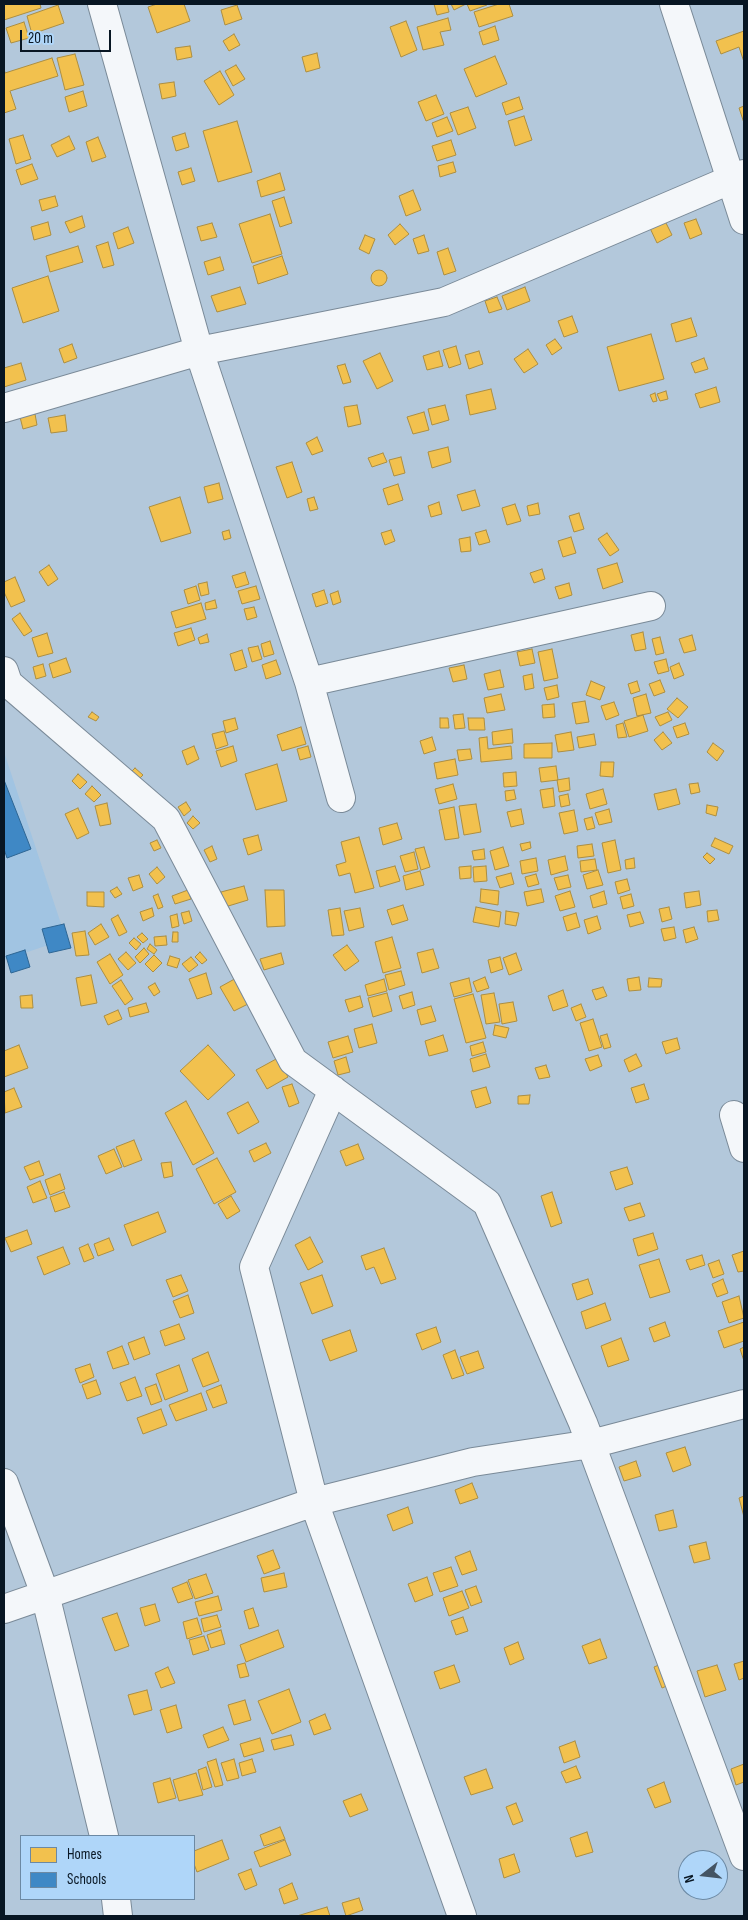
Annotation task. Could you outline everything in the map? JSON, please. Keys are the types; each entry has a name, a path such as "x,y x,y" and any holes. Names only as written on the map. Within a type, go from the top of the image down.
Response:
{"street":[{"path":"102,4 199,351 309,682 341,798"},
{"path":"674,4 738,176 744,220"},
{"path":"4,408 199,351 444,302 738,176"},
{"path":"309,682 651,606"},
{"path":"4,671 8,682 166,819 293,1061 487,1203 591,1444 744,1856"},
{"path":"333,1090 254,1267 314,1502 462,1916"},
{"path":"734,1115 744,1148"},
{"path":"4,1609 314,1502 473,1462 591,1444 744,1404"},
{"path":"4,1483 46,1594 104,1835"},
{"path":"116,1900 118,1916"}],"shaded area":[{"path":"4,752 66,939 4,960"}],"building: Homes":[{"path":"4,4 40,4 41,8 4,20"},
{"path":"157,4 184,4 190,21 157,33 148,7"},
{"path":"434,4 447,4 449,12 437,15"},
{"path":"451,4 466,4 454,10"},
{"path":"467,4 486,4 487,5 470,11"},
{"path":"499,4 509,4 513,16 479,27 474,12"},
{"path":"58,5 64,23 32,34 27,16"},
{"path":"237,5 242,19 225,25 221,10"},
{"path":"448,18 451,30 440,32 444,45 423,50 417,27"},
{"path":"406,21 417,50 401,57 390,27"},
{"path":"24,22 29,38 11,43 6,28"},
{"path":"495,26 499,40 483,45 479,32"},
{"path":"744,31 744,62 739,47 721,54 716,41"},
{"path":"234,34 240,45 229,51 223,41"},
{"path":"190,46 192,57 177,60 175,48"},
{"path":"317,53 320,68 306,72 302,57"},
{"path":"75,54 84,85 65,90 57,58"},
{"path":"495,56 507,84 476,97 464,69"},
{"path":"52,58 58,76 10,91 16,109 4,113 4,68 5,73"},
{"path":"236,65 245,79 233,86 225,71"},
{"path":"220,71 234,95 219,105 204,81"},
{"path":"174,82 176,96 162,99 159,84"},
{"path":"83,91 87,106 69,112 65,97"},
{"path":"436,95 444,114 426,121 418,102"},
{"path":"519,97 523,109 506,115 502,103"},
{"path":"744,106 744,123 739,108"},
{"path":"468,107 476,128 458,135 450,113"},
{"path":"524,116 532,140 515,146 508,121"},
{"path":"447,117 453,131 437,137 432,123"},
{"path":"237,121 252,172 218,182 203,131"},
{"path":"185,133 189,147 176,151 172,137"},
{"path":"23,135 31,159 16,164 9,139"},
{"path":"69,136 75,149 57,157 51,145"},
{"path":"98,137 106,157 92,162 86,142"},
{"path":"451,140 456,155 437,161 432,146"},
{"path":"453,162 456,172 440,177 438,166"},
{"path":"32,164 38,179 21,185 16,170"},
{"path":"191,168 195,181 182,185 178,172"},
{"path":"280,173 285,190 261,197 257,181"},
{"path":"413,190 421,210 406,216 399,196"},
{"path":"55,196 58,206 42,211 39,200"},
{"path":"284,197 292,223 280,227 272,201"},
{"path":"270,214 282,254 252,263 239,224"},
{"path":"82,216 85,227 70,233 65,222"},
{"path":"664,219 672,235 657,243 649,226"},
{"path":"696,219 702,234 690,239 684,223"},
{"path":"48,222 51,235 34,240 31,227"},
{"path":"212,223 217,237 201,241 197,227"},
{"path":"400,224 409,234 395,245 388,235"},
{"path":"128,227 134,243 118,249 113,233"},
{"path":"365,235 375,239 369,254 359,249"},
{"path":"424,235 429,251 418,254 413,239"},
{"path":"108,242 114,265 103,268 96,246"},
{"path":"78,246 83,262 50,272 46,256"},
{"path":"448,248 456,271 444,275 437,252"},
{"path":"282,256 288,274 258,284 253,266"},
{"path":"220,257 224,270 208,275 204,262"},
{"path":"379,270 387,278 379,286 371,278"},
{"path":"48,276 59,311 23,323 12,288"},
{"path":"240,287 246,304 217,312 211,296"},
{"path":"525,287 530,301 507,310 502,296"},
{"path":"497,297 502,309 489,313 485,301"},
{"path":"572,316 578,332 564,337 558,321"},
{"path":"691,318 697,336 676,342 671,324"},
{"path":"651,334 664,379 619,391 607,347"},
{"path":"555,339 562,348 552,355 546,345"},
{"path":"72,344 77,358 64,363 59,349"},
{"path":"456,346 461,364 449,368 443,350"},
{"path":"528,349 538,364 524,373 514,359"},
{"path":"439,351 443,366 427,370 423,356"},
{"path":"479,351 483,364 469,369 465,355"},
{"path":"380,353 393,381 377,389 363,361"},
{"path":"704,358 708,369 695,373 691,363"},
{"path":"21,363 26,380 4,387 4,368"},
{"path":"345,364 351,382 343,384 337,366"},
{"path":"716,387 720,402 700,408 695,394"},
{"path":"491,389 496,409 470,415 466,395"},
{"path":"666,391 668,399 660,401 657,394"},
{"path":"655,393 657,401 653,402 650,395"},
{"path":"357,405 361,424 348,427 344,407"},
{"path":"445,405 449,420 432,425 428,409"},
{"path":"424,412 429,430 413,434 407,417"},
{"path":"35,414 37,425 23,429 20,417"},
{"path":"65,415 67,431 51,433 48,418"},
{"path":"317,437 323,451 312,455 306,443"},
{"path":"448,447 451,462 432,468 428,452"},
{"path":"383,453 387,462 372,467 368,458"},
{"path":"401,457 405,473 394,476 389,460"},
{"path":"292,462 302,492 287,498 276,467"},
{"path":"219,483 223,499 208,503 204,487"},
{"path":"398,484 403,500 388,505 383,489"},
{"path":"475,490 480,506 462,511 457,495"},
{"path":"180,497 191,533 161,542 149,507"},
{"path":"314,497 318,509 310,511 307,499"},
{"path":"439,502 442,514 431,517 428,506"},
{"path":"538,503 540,514 529,516 527,506"},
{"path":"515,504 521,521 507,525 502,508"},
{"path":"579,513 584,529 574,532 569,516"},
{"path":"229,530 231,538 224,540 222,532"},
{"path":"391,530 395,541 385,545 381,533"},
{"path":"486,530 490,542 479,545 475,533"},
{"path":"607,533 619,550 610,556 598,539"},
{"path":"470,537 471,551 461,552 459,539"},
{"path":"571,537 576,553 563,557 558,541"},
{"path":"617,563 623,582 603,589 597,569"},
{"path":"49,565 58,579 48,586 39,572"},
{"path":"542,569 545,579 534,583 530,573"},
{"path":"245,572 249,584 236,588 232,576"},
{"path":"15,577 25,601 11,607 4,592 4,582"},
{"path":"207,582 209,594 201,596 198,584"},
{"path":"569,583 572,595 559,599 555,587"},
{"path":"196,586 200,600 188,604 184,590"},
{"path":"256,586 260,599 242,604 238,591"},
{"path":"324,590 328,603 316,607 312,594"},
{"path":"338,591 341,602 333,605 330,594"},
{"path":"215,600 217,608 206,610 205,603"},
{"path":"201,603 206,619 176,628 171,612"},
{"path":"254,607 257,617 247,620 244,609"},
{"path":"20,613 32,631 24,636 12,619"},
{"path":"191,628 195,640 178,646 174,633"},
{"path":"643,632 646,649 635,651 631,635"},
{"path":"47,633 53,653 38,657 32,638"},
{"path":"207,634 209,642 200,644 198,638"},
{"path":"692,635 696,650 684,653 679,639"},
{"path":"660,637 664,653 656,655 652,639"},
{"path":"270,641 274,654 264,657 261,644"},
{"path":"258,646 262,659 252,662 248,648"},
{"path":"532,649 535,663 520,666 517,652"},
{"path":"552,649 558,678 544,681 538,652"},
{"path":"242,650 247,667 235,671 230,654"},
{"path":"66,658 71,672 53,678 49,664"},
{"path":"666,659 669,671 658,674 654,662"},
{"path":"276,660 281,674 266,679 262,665"},
{"path":"679,663 684,675 674,679 670,667"},
{"path":"43,664 46,676 36,679 33,667"},
{"path":"464,665 467,679 453,682 449,668"},
{"path":"500,670 504,687 488,690 484,674"},
{"path":"532,674 534,688 525,690 523,676"},
{"path":"660,680 665,692 654,696 649,684"},
{"path":"591,681 605,687 600,700 586,695"},
{"path":"637,681 640,691 631,694 628,684"},
{"path":"557,685 559,697 547,700 544,688"},
{"path":"501,694 505,710 487,713 484,698"},
{"path":"646,694 651,713 637,716 633,698"},
{"path":"677,698 688,707 678,718 667,709"},
{"path":"585,701 589,722 576,724 572,703"},
{"path":"614,702 619,715 606,720 601,706"},
{"path":"554,704 555,717 543,718 542,705"},
{"path":"92,712 99,717 96,721 88,717"},
{"path":"668,712 672,720 660,726 655,717"},
{"path":"463,714 465,728 455,729 453,715"},
{"path":"643,715 648,731 629,737 624,721"},
{"path":"235,718 238,729 226,733 223,721"},
{"path":"440,718 448,718 449,728 440,728"},
{"path":"468,718 484,718 485,730 469,730"},
{"path":"623,723 627,737 618,738 616,725"},
{"path":"685,723 689,734 677,738 673,727"},
{"path":"301,727 306,744 282,751 277,735"},
{"path":"512,729 513,743 493,745 492,732"},
{"path":"224,731 228,745 216,749 212,734"},
{"path":"571,732 574,750 558,752 555,735"},
{"path":"663,732 672,743 662,750 654,740"},
{"path":"594,734 596,745 579,748 577,737"},
{"path":"432,737 436,750 424,754 420,741"},
{"path":"487,737 488,749 511,746 512,759 481,762 479,738"},
{"path":"552,743 552,758 524,758 524,744"},
{"path":"713,743 724,751 717,761 707,752"},
{"path":"194,746 199,759 187,765 182,751"},
{"path":"233,746 237,761 221,767 216,751"},
{"path":"308,746 311,757 300,760 297,749"},
{"path":"470,749 472,759 459,761 457,750"},
{"path":"455,759 458,775 437,779 434,763"},
{"path":"601,762 614,762 613,777 600,776"},
{"path":"277,764 287,801 256,810 245,774"},
{"path":"556,766 558,780 541,782 539,768"},
{"path":"135,768 143,775 138,780 130,773"},
{"path":"516,772 517,786 504,787 503,773"},
{"path":"78,774 87,782 80,789 72,781"},
{"path":"569,778 570,790 559,792 557,780"},
{"path":"698,783 700,792 691,794 689,784"},
{"path":"453,784 457,799 439,804 435,789"},
{"path":"92,786 101,795 94,802 85,794"},
{"path":"553,788 555,806 543,808 540,790"},
{"path":"603,789 607,804 590,809 586,794"},
{"path":"676,789 680,804 658,810 654,794"},
{"path":"514,790 516,799 506,801 505,791"},
{"path":"568,794 570,805 561,807 559,796"},
{"path":"186,802 191,810 184,816 178,807"},
{"path":"107,803 111,824 100,826 95,806"},
{"path":"476,804 481,832 464,835 459,806"},
{"path":"707,805 718,807 716,816 706,813"},
{"path":"454,807 459,838 445,840 439,810"},
{"path":"78,808 89,833 77,839 65,814"},
{"path":"521,809 524,824 511,827 507,812"},
{"path":"609,809 612,822 599,825 595,813"},
{"path":"574,810 578,831 564,834 559,813"},
{"path":"193,816 200,823 193,829 187,823"},
{"path":"592,817 595,828 587,830 584,819"},
{"path":"397,823 402,839 383,845 379,828"},
{"path":"258,835 262,850 248,855 243,839"},
{"path":"359,837 374,888 355,893 350,873 339,876 336,865 346,862 341,842"},
{"path":"715,838 733,846 729,854 711,846"},
{"path":"157,840 161,848 154,851 150,843"},
{"path":"615,840 621,870 608,873 602,843"},
{"path":"530,842 531,848 522,851 520,844"},
{"path":"592,844 594,856 578,858 577,846"},
{"path":"212,846 217,859 210,862 204,850"},
{"path":"424,847 430,867 421,870 415,849"},
{"path":"503,847 509,866 495,870 490,851"},
{"path":"484,849 485,859 474,860 472,851"},
{"path":"414,852 418,869 405,872 400,856"},
{"path":"707,853 715,859 710,864 703,857"},
{"path":"565,856 568,870 551,875 548,860"},
{"path":"536,858 538,871 522,874 520,861"},
{"path":"634,858 635,868 626,869 625,860"},
{"path":"595,859 597,870 581,872 580,861"},
{"path":"395,866 400,881 380,887 376,871"},
{"path":"471,866 471,878 460,879 459,867"},
{"path":"486,866 487,881 474,882 473,867"},
{"path":"157,867 165,877 157,884 149,874"},
{"path":"598,870 603,885 587,889 583,875"},
{"path":"420,871 424,885 406,890 403,876"},
{"path":"511,873 514,884 500,888 496,877"},
{"path":"536,874 539,884 528,887 525,877"},
{"path":"139,875 143,887 133,891 128,878"},
{"path":"568,875 571,887 558,890 554,878"},
{"path":"627,879 630,890 618,894 615,882"},
{"path":"244,886 248,900 225,907 221,892"},
{"path":"117,887 122,894 115,898 110,891"},
{"path":"481,889 499,891 498,905 480,902"},
{"path":"541,889 544,902 527,906 524,892"},
{"path":"188,890 191,899 175,904 172,896"},
{"path":"265,890 284,890 285,926 267,927"},
{"path":"570,891 575,907 560,911 555,896"},
{"path":"604,891 607,904 593,908 590,896"},
{"path":"699,891 701,905 686,908 684,893"},
{"path":"87,892 104,892 104,907 87,906"},
{"path":"158,894 163,907 158,909 153,896"},
{"path":"631,894 634,906 623,909 620,897"},
{"path":"403,905 408,920 392,925 387,910"},
{"path":"476,907 501,912 499,927 473,922"},
{"path":"669,907 672,919 662,922 659,909"},
{"path":"152,908 154,916 143,921 140,912"},
{"path":"340,908 344,935 332,936 328,910"},
{"path":"360,908 364,927 349,931 344,911"},
{"path":"717,910 719,920 708,922 707,911"},
{"path":"189,911 192,921 184,924 181,913"},
{"path":"506,911 519,913 516,926 505,924"},
{"path":"640,912 644,923 630,927 627,915"},
{"path":"576,913 580,927 567,931 563,917"},
{"path":"177,914 179,926 172,928 170,916"},
{"path":"118,915 127,932 119,936 111,919"},
{"path":"597,916 601,929 588,934 584,920"},
{"path":"101,924 109,937 95,945 88,933"},
{"path":"674,927 676,938 664,941 661,929"},
{"path":"694,927 698,939 686,943 683,930"},
{"path":"85,931 89,955 76,956 72,933"},
{"path":"173,932 178,932 178,942 172,942"},
{"path":"142,933 148,939 143,943 137,937"},
{"path":"166,936 167,945 155,946 154,937"},
{"path":"392,937 401,968 383,973 375,942"},
{"path":"134,938 141,944 136,950 129,943"},
{"path":"150,944 157,950 154,954 147,949"},
{"path":"347,945 359,961 345,971 333,955"},
{"path":"144,948 149,954 140,963 135,957"},
{"path":"433,949 439,968 422,973 417,953"},
{"path":"126,952 136,963 128,970 118,959"},
{"path":"200,952 207,960 202,964 195,957"},
{"path":"281,953 284,964 264,970 260,959"},
{"path":"516,953 522,970 509,975 503,958"},
{"path":"110,954 123,975 110,984 97,962"},
{"path":"154,955 162,963 153,972 145,964"},
{"path":"170,956 180,959 177,968 167,965"},
{"path":"191,957 198,965 189,972 182,964"},
{"path":"500,957 503,969 491,973 488,960"},
{"path":"401,971 405,985 389,990 385,975"},
{"path":"206,973 212,994 197,999 189,979"},
{"path":"91,975 97,1003 81,1006 76,978"},
{"path":"240,976 254,1001 234,1011 220,987"},
{"path":"485,977 489,988 477,992 473,982"},
{"path":"639,977 641,990 629,991 627,979"},
{"path":"469,978 472,992 454,997 450,983"},
{"path":"649,978 662,979 661,987 648,987"},
{"path":"384,979 387,991 368,996 365,985"},
{"path":"121,980 133,999 125,1005 112,986"},
{"path":"155,983 160,992 154,996 148,987"},
{"path":"603,987 607,996 596,1000 592,990"},
{"path":"563,990 568,1006 553,1011 548,996"},
{"path":"412,992 415,1005 403,1009 399,996"},
{"path":"387,993 392,1011 373,1017 368,998"},
{"path":"494,993 500,1022 486,1024 481,995"},
{"path":"473,994 486,1038 466,1043 454,999"},
{"path":"32,995 33,1008 21,1008 20,996"},
{"path":"360,996 363,1007 349,1012 345,1000"},
{"path":"513,1002 517,1021 502,1024 499,1004"},
{"path":"146,1003 149,1012 130,1017 128,1008"},
{"path":"581,1004 586,1017 576,1021 571,1008"},
{"path":"431,1006 436,1021 421,1025 417,1010"},
{"path":"118,1010 122,1019 108,1025 104,1016"},
{"path":"593,1019 602,1047 589,1051 580,1023"},
{"path":"372,1024 377,1043 359,1048 354,1029"},
{"path":"495,1025 509,1028 506,1038 493,1035"},
{"path":"607,1034 611,1047 604,1049 600,1036"},
{"path":"443,1035 448,1051 429,1056 425,1041"},
{"path":"348,1036 353,1052 333,1058 328,1042"},
{"path":"677,1038 680,1049 666,1054 662,1042"},
{"path":"483,1042 486,1052 472,1056 470,1046"},
{"path":"19,1045 28,1068 4,1077 4,1051"},
{"path":"208,1045 235,1075 208,1100 180,1071"},
{"path":"486,1054 490,1067 473,1072 470,1059"},
{"path":"636,1054 642,1066 629,1072 624,1060"},
{"path":"598,1055 602,1066 590,1071 585,1059"},
{"path":"346,1057 350,1072 338,1075 334,1061"},
{"path":"278,1058 288,1077 267,1089 256,1070"},
{"path":"546,1065 550,1077 539,1079 535,1068"},
{"path":"292,1084 299,1103 289,1107 282,1087"},
{"path":"644,1084 649,1099 636,1103 631,1088"},
{"path":"486,1087 491,1103 476,1108 471,1091"},
{"path":"14,1088 22,1107 5,1113 4,1092"},
{"path":"530,1095 529,1104 518,1104 518,1096"},
{"path":"186,1101 214,1153 193,1165 165,1113"},
{"path":"248,1102 259,1122 238,1134 227,1113"},
{"path":"134,1140 142,1160 124,1167 116,1147"},
{"path":"266,1143 271,1153 254,1162 249,1151"},
{"path":"358,1144 364,1159 346,1166 340,1151"},
{"path":"114,1149 122,1167 106,1174 98,1156"},
{"path":"217,1158 236,1192 214,1204 196,1169"},
{"path":"39,1161 44,1175 30,1180 24,1167"},
{"path":"171,1162 173,1176 164,1178 161,1163"},
{"path":"627,1167 633,1184 616,1190 610,1172"},
{"path":"60,1174 65,1189 50,1195 45,1180"},
{"path":"40,1181 47,1198 33,1203 27,1187"},
{"path":"64,1192 70,1207 55,1212 50,1197"},
{"path":"552,1192 562,1223 551,1227 541,1196"},
{"path":"231,1196 240,1211 227,1219 218,1204"},
{"path":"640,1203 645,1216 629,1221 624,1208"},
{"path":"158,1212 166,1232 132,1246 124,1225"},
{"path":"27,1230 32,1244 11,1252 5,1238"},
{"path":"653,1233 658,1249 638,1256 633,1239"},
{"path":"310,1237 323,1262 308,1270 295,1245"},
{"path":"109,1238 114,1250 98,1256 94,1244"},
{"path":"88,1244 94,1258 84,1262 79,1248"},
{"path":"63,1247 70,1264 44,1275 37,1257"},
{"path":"384,1248 396,1279 381,1284 374,1267 366,1270 361,1256"},
{"path":"744,1251 744,1271 738,1272 732,1255"},
{"path":"702,1255 705,1265 690,1270 686,1260"},
{"path":"659,1259 670,1292 650,1298 639,1265"},
{"path":"719,1260 724,1274 713,1278 708,1264"},
{"path":"181,1275 188,1291 173,1297 166,1280"},
{"path":"322,1275 333,1306 312,1314 300,1283"},
{"path":"588,1279 593,1294 577,1300 572,1284"},
{"path":"723,1279 728,1293 717,1297 712,1284"},
{"path":"188,1295 194,1313 180,1318 173,1301"},
{"path":"739,1296 744,1318 729,1323 722,1302"},
{"path":"605,1303 611,1320 586,1329 581,1312"},
{"path":"665,1322 670,1336 654,1342 649,1328"},
{"path":"744,1322 744,1341 724,1348 718,1331"},
{"path":"179,1324 185,1339 165,1346 160,1331"},
{"path":"436,1327 441,1342 422,1350 416,1334"},
{"path":"350,1330 357,1351 330,1361 322,1340"},
{"path":"144,1337 150,1354 134,1360 128,1343"},
{"path":"621,1338 629,1360 608,1367 601,1346"},
{"path":"122,1346 129,1364 113,1369 107,1352"},
{"path":"744,1347 744,1361 740,1349"},
{"path":"455,1350 464,1375 452,1379 443,1355"},
{"path":"478,1351 484,1368 467,1374 460,1357"},
{"path":"208,1352 219,1381 203,1387 192,1359"},
{"path":"90,1364 94,1377 80,1383 75,1369"},
{"path":"179,1365 188,1391 165,1400 156,1374"},
{"path":"135,1377 142,1396 127,1401 120,1383"},
{"path":"96,1380 101,1394 87,1399 82,1385"},
{"path":"156,1384 162,1401 151,1405 145,1388"},
{"path":"221,1385 227,1403 213,1408 206,1391"},
{"path":"201,1393 207,1410 176,1421 169,1405"},
{"path":"161,1409 167,1425 143,1434 137,1418"},
{"path":"685,1447 691,1465 673,1472 666,1453"},
{"path":"636,1461 641,1476 624,1481 619,1467"},
{"path":"472,1483 478,1498 460,1504 455,1490"},
{"path":"744,1496 744,1517 739,1498"},
{"path":"408,1507 413,1523 393,1531 387,1515"},
{"path":"673,1510 677,1527 659,1531 655,1515"},
{"path":"706,1542 710,1559 694,1563 689,1546"},
{"path":"273,1550 280,1568 264,1574 257,1556"},
{"path":"470,1551 477,1570 462,1575 455,1557"},
{"path":"451,1567 458,1586 440,1592 433,1573"},
{"path":"284,1573 287,1587 264,1592 261,1578"},
{"path":"206,1574 213,1593 195,1599 188,1580"},
{"path":"427,1577 433,1595 415,1602 408,1584"},
{"path":"187,1582 193,1598 178,1603 172,1588"},
{"path":"476,1586 482,1602 471,1606 465,1590"},
{"path":"462,1591 469,1608 449,1616 443,1598"},
{"path":"218,1596 222,1610 199,1616 195,1602"},
{"path":"155,1604 160,1621 145,1626 140,1608"},
{"path":"253,1608 259,1626 249,1629 244,1611"},
{"path":"117,1613 129,1646 115,1651 102,1618"},
{"path":"217,1615 221,1627 204,1632 201,1619"},
{"path":"463,1617 468,1631 456,1635 451,1621"},
{"path":"197,1618 202,1634 187,1639 183,1622"},
{"path":"221,1630 225,1644 211,1648 207,1635"},
{"path":"278,1630 284,1647 246,1662 240,1645"},
{"path":"204,1636 209,1650 193,1655 189,1640"},
{"path":"600,1639 607,1658 589,1664 582,1646"},
{"path":"518,1642 524,1659 510,1665 504,1648"},
{"path":"744,1661 744,1678 739,1680 734,1664"},
{"path":"666,1662 674,1683 662,1688 654,1667"},
{"path":"245,1663 249,1676 240,1678 237,1665"},
{"path":"454,1665 460,1682 440,1689 434,1672"},
{"path":"717,1665 726,1690 705,1697 697,1671"},
{"path":"168,1667 175,1683 161,1688 155,1673"},
{"path":"289,1689 301,1722 272,1734 258,1701"},
{"path":"147,1690 152,1710 134,1715 128,1695"},
{"path":"245,1700 251,1720 234,1725 228,1705"},
{"path":"176,1705 182,1728 167,1733 160,1710"},
{"path":"325,1714 331,1729 314,1735 309,1721"},
{"path":"223,1727 229,1740 208,1748 203,1735"},
{"path":"291,1735 294,1745 274,1750 271,1740"},
{"path":"260,1738 264,1751 244,1757 240,1744"},
{"path":"575,1741 580,1757 564,1763 559,1747"},
{"path":"216,1759 223,1785 215,1787 207,1762"},
{"path":"234,1759 239,1778 227,1781 221,1763"},
{"path":"252,1759 256,1772 242,1776 239,1763"},
{"path":"744,1764 744,1782 736,1785 731,1769"},
{"path":"576,1766 581,1778 566,1783 561,1772"},
{"path":"206,1767 212,1787 203,1790 198,1770"},
{"path":"486,1769 493,1788 471,1795 464,1777"},
{"path":"196,1773 203,1795 179,1801 173,1780"},
{"path":"170,1778 176,1798 158,1803 153,1783"},
{"path":"664,1782 671,1802 655,1808 647,1789"},
{"path":"361,1794 368,1810 350,1817 343,1801"},
{"path":"516,1803 523,1821 513,1825 506,1807"},
{"path":"280,1827 285,1839 264,1846 260,1835"},
{"path":"587,1832 593,1852 576,1857 570,1838"},
{"path":"222,1840 229,1859 197,1872 195,1851"},
{"path":"285,1840 291,1855 260,1867 254,1852"},
{"path":"514,1854 520,1872 504,1878 499,1859"},
{"path":"251,1869 257,1885 245,1890 238,1874"},
{"path":"292,1883 298,1899 284,1904 279,1889"},
{"path":"359,1898 363,1910 346,1916 342,1903"},
{"path":"327,1907 330,1916 297,1916"}],"building: Schools":[{"path":"4,780 31,849 7,858 4,849"},
{"path":"64,924 71,948 49,953 42,929"},
{"path":"25,950 30,967 11,973 6,956"}]}
